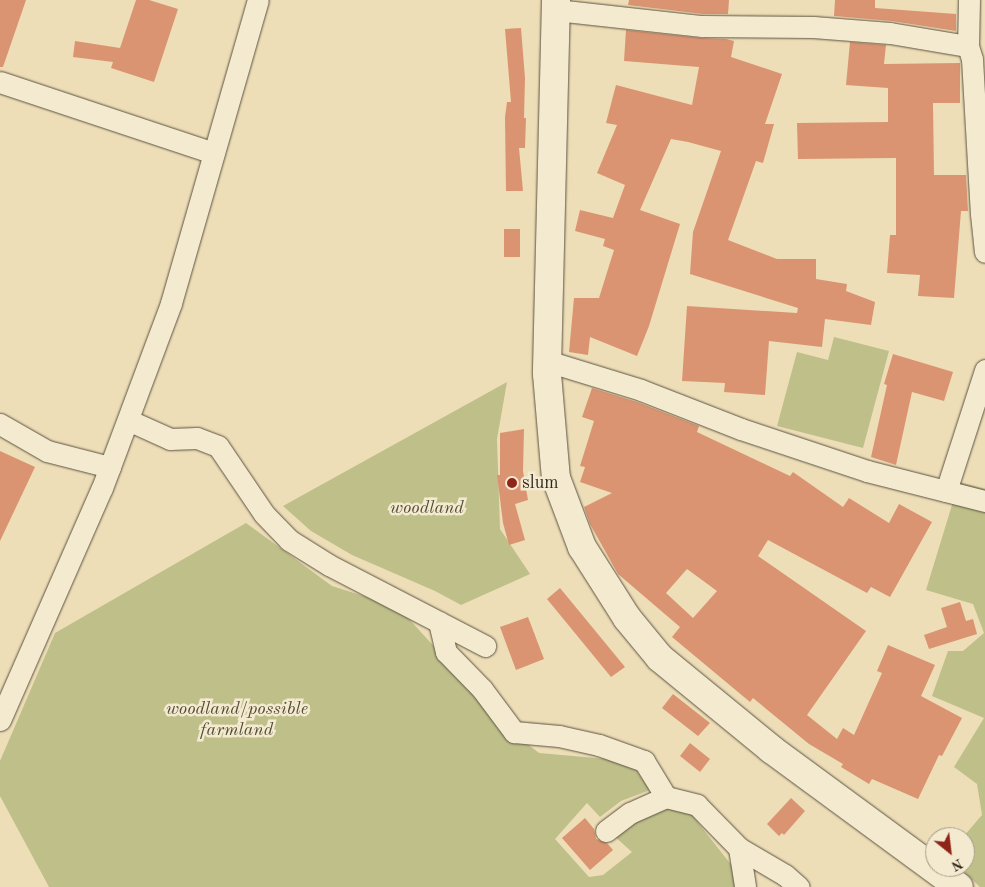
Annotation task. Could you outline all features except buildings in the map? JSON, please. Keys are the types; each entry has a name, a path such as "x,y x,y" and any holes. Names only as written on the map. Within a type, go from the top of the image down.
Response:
{"main road":[{"path":"556,5 548,361 556,478 582,546 627,618 660,658 771,750 956,886"}],"street":[{"path":"1,712 110,467 171,303 258,0"},
{"path":"969,0 968,46 972,59 985,252"},
{"path":"556,5 702,26 813,27 890,33 968,46"},
{"path":"0,82 213,153"},
{"path":"548,361 640,390 741,429 858,468 985,501"},
{"path":"946,491 985,370"},
{"path":"128,420 170,439 197,438 218,446 264,514 289,540 338,570 485,646"},
{"path":"0,424 46,451 110,467"},
{"path":"439,622 446,652 482,688 514,732 559,736 599,746 644,761 666,797"},
{"path":"606,831 630,813 666,797 697,805 739,848 785,875 799,887"},
{"path":"739,848 745,887"}],"green space":[{"path":"834,337 889,351 863,448 777,426 797,352 828,360"},
{"name":"woodland","path":"507,382 497,439 500,529 530,574 461,605 435,591 352,555 311,531 283,506"},
{"path":"959,482 985,489 985,887 980,887 970,877 975,877 975,827 972,827 982,815 977,784 954,767 984,718 932,696 948,651 963,651 984,633 973,604 926,590"},
{"name":"woodland/possible farmland","path":"246,523 332,586 398,607 512,732 539,753 630,761 650,790 621,801 600,817 587,803 555,839 589,877 603,875 632,852 613,835 662,803 692,815 740,876 743,887 49,887 0,796 0,761 55,633"}],"place":[{"name":"slum","path":"512,483"}]}
